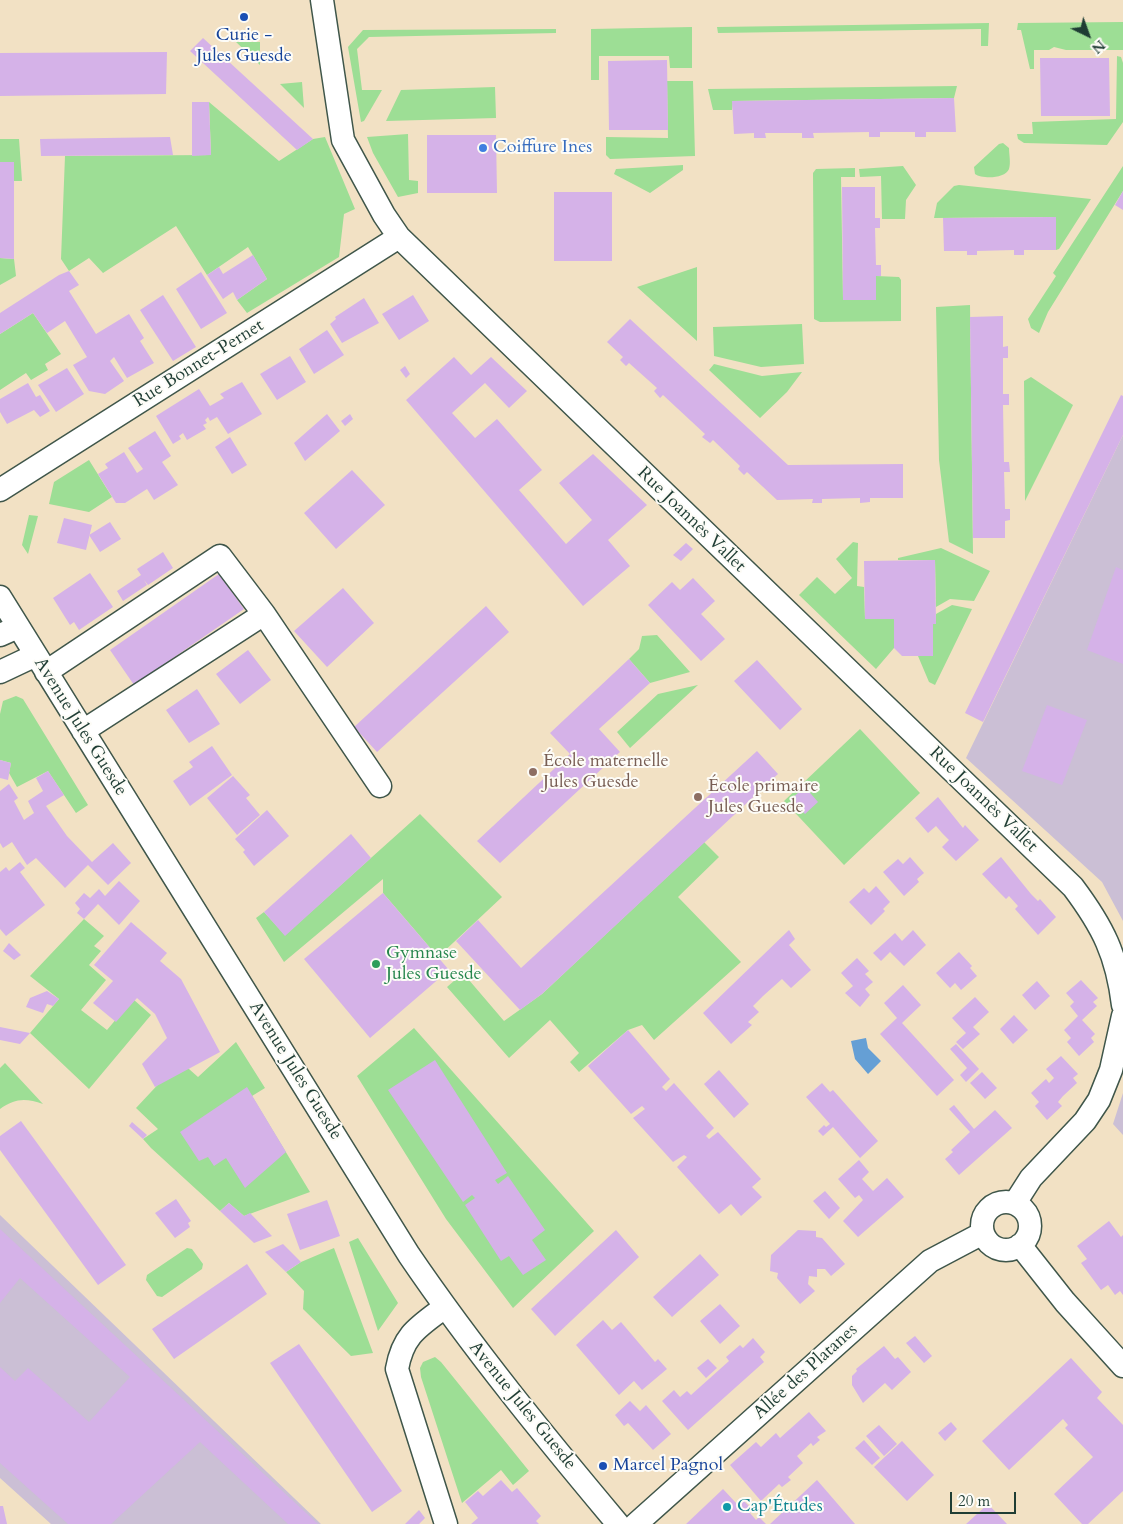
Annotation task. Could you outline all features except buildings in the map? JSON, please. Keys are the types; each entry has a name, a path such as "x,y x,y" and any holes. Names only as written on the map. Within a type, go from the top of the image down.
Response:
{"street":[{"name":"Rue Joannès Vallet","path":"322,0 343,140 384,215 399,237 1073,887 1094,914 1107,937 1120,980 1123,1005"},
{"name":"Rue Bonnet-Pernet","path":"0,490 399,237"},
{"path":"0,672 41,663 220,556 264,614 380,786"},
{"name":"Avenue Jules Guesde","path":"0,597 9,631 41,663 409,1255 445,1307 504,1385 618,1524"},
{"path":"83,731 264,614"},
{"path":"1015,1202 1031,1178 1085,1121 1099,1100 1111,1070 1123,1016"},
{"path":"1001,1202 1015,1202 1027,1212 1031,1224 1026,1239 1020,1245 1006,1250 995,1248 983,1233 983,1218 991,1207 1001,1202"},
{"name":"Allée des Platanes","path":"636,1524 930,1261 983,1233"},
{"path":"1020,1245 1064,1302 1123,1366"},
{"path":"445,1307 407,1338 400,1352 397,1369 446,1524"}],"shaded area":[{"path":"1123,435 1123,921 1102,882 966,758"},
{"path":"1123,1093 1123,1135 1113,1124"},
{"path":"0,1215 321,1524 51,1524 0,1478"}],"green space":[{"path":"1123,22 1123,50 1066,50 1054,47 1049,50 1034,50 1034,69 1030,69 1021,30 1017,30 1018,23"},
{"path":"989,23 988,46 981,46 981,29 718,33 717,27"},
{"path":"692,27 692,68 670,68 669,56 599,56 599,80 591,80 591,29"},
{"path":"556,29 556,33 369,37 357,49 362,90 382,90 364,121 361,122 348,47 363,30"},
{"path":"236,42 260,42 260,65"},
{"path":"1117,56 1121,57 1123,63 1123,122 1107,145 1024,143 1018,139 1017,134 1033,134 1032,122 1116,119"},
{"path":"667,81 693,81 695,156 610,159 606,155 606,137 668,138"},
{"path":"302,82 304,108 280,84"},
{"path":"957,86 954,98 733,101 732,110 713,110 708,89"},
{"path":"495,87 496,118 386,121 401,90"},
{"path":"209,102 279,161 313,139 325,137 355,209 344,214 339,257 247,313 237,300 267,279 248,247 207,275 176,226 103,273 89,258 69,271 61,259 65,156 211,155"},
{"path":"408,134 409,180 418,181 418,193 398,197 373,153 367,137"},
{"path":"0,139 19,139 22,181 14,181 14,162 0,162"},
{"path":"1003,143 1009,148 1010,164 1007,172 993,177 983,177 975,174 974,167 999,144"},
{"path":"683,165 683,170 650,193 614,174 616,169"},
{"path":"903,166 916,185 906,200 905,219 882,219 881,176 860,177 859,169"},
{"path":"1123,166 1123,191 1048,312 1039,333 1031,328 1028,319 1056,276 1053,273"},
{"path":"855,168 855,177 841,177 843,299 876,276 899,277 901,280 901,321 820,322 814,319 813,173 816,169"},
{"path":"954,186 1091,199 1059,249 1056,250 1056,217 934,218 937,203"},
{"path":"0,258 14,259 16,276 0,285"},
{"path":"697,267 697,341 637,287"},
{"path":"970,305 973,554 949,542 939,460 936,307"},
{"path":"33,313 61,354 45,364 48,370 31,380 26,373 0,390 0,334"},
{"path":"802,324 804,364 761,367 714,356 713,327"},
{"path":"714,364 762,376 802,372 787,392 760,418 709,370"},
{"path":"1031,377 1073,405 1025,501 1024,381"},
{"path":"89,460 112,497 89,512 49,504 54,482"},
{"path":"29,515 38,516 28,554 22,545"},
{"path":"853,542 858,543 857,586 864,587 865,619 894,619 894,648 876,669 799,595 817,577 835,594 852,578 836,559"},
{"path":"941,548 990,571 974,601 950,599 936,607 935,560 898,560 898,558"},
{"path":"952,605 972,609 935,685 929,682 918,656 933,655 933,624 936,624 936,614"},
{"path":"657,635 690,672 650,683 629,659 639,649 642,636"},
{"path":"698,685 630,748 617,732 658,694"},
{"path":"16,696 23,699 88,805 76,813 48,771 17,787 9,773 11,763 0,760 0,714 3,701"},
{"path":"860,729 920,793 844,865 784,801"},
{"path":"420,814 502,897 438,957 383,893 383,879 284,962 256,918 264,912 285,935"},
{"path":"704,842 719,857 678,897 741,962 654,1040 642,1025 628,1030 579,1072 570,1062 579,1053 550,1020 509,1058 447,987 463,973 504,1021 542,994"},
{"path":"84,919 104,936 94,946 101,951 89,965 106,980 81,1010 107,1030 133,999 151,1015 89,1089 30,1033 59,999 30,976"},
{"path":"414,1028 594,1231 513,1308 446,1219 357,1076"},
{"path":"236,1042 265,1088 252,1096 310,1192 244,1216 229,1203 220,1211 151,1148 143,1139 158,1129 136,1108 180,1061 198,1077"},
{"path":"5,1063 43,1104 21,1100 0,1109 0,1068"},
{"path":"358,1238 398,1303 378,1331 349,1242"},
{"path":"187,1248 192,1249 203,1264 202,1269 162,1297 157,1296 146,1280 147,1275"},
{"path":"334,1248 373,1353 351,1356 303,1309 304,1291 286,1272 301,1262"},
{"path":"435,1357 529,1471 513,1485 501,1470 462,1503 421,1377 420,1368 423,1362"}],"water":[{"path":"866,1038 868,1048 881,1061 868,1074 855,1059 851,1041"}],"place":[{"name":"Curie - Jules Guesde","path":"244,17"},
{"name":"Coiffure Ines","path":"483,148"},
{"name":"École maternelle Jules Guesde","path":"533,772"},
{"name":"École primaire Jules Guesde","path":"698,797"},
{"name":"Gymnase Jules Guesde","path":"376,964"},
{"name":"Marcel Pagnol","path":"603,1466"},
{"name":"Cap'Études","path":"727,1507"}]}
